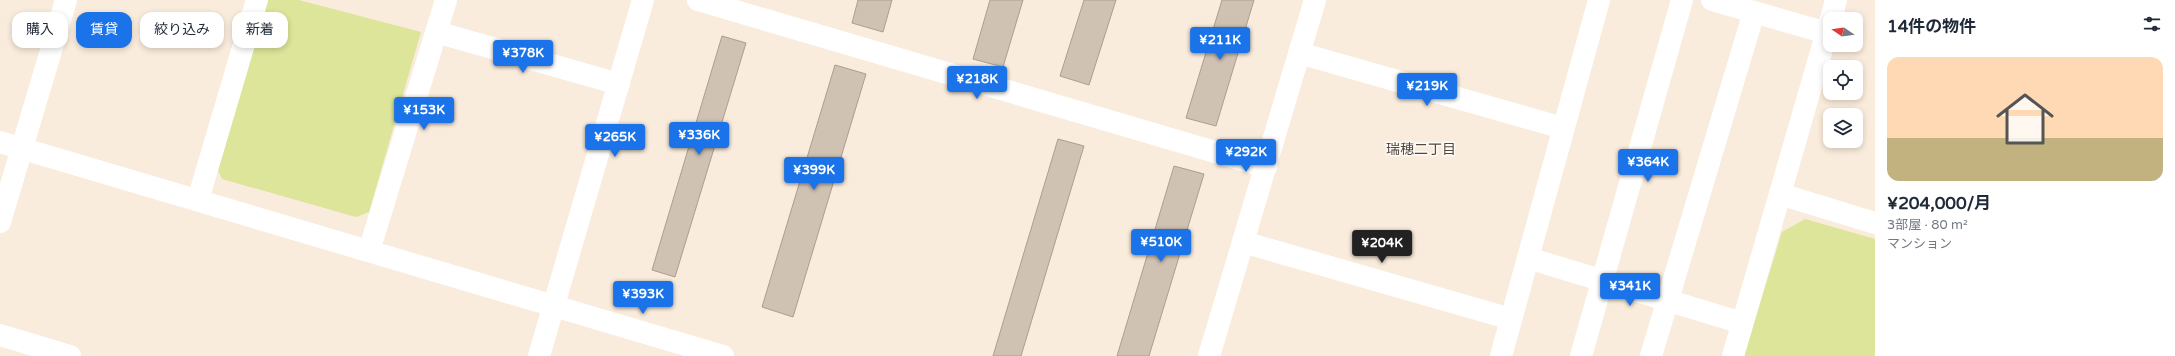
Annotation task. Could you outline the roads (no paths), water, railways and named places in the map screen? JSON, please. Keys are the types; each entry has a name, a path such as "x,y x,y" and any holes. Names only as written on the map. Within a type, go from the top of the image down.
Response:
{"street":[{"path":"0,222 66,0"},
{"path":"198,200 257,0"},
{"path":"369,251 446,0"},
{"path":"539,356 643,0"},
{"path":"698,0 1266,166"},
{"path":"1209,356 1315,0"},
{"path":"1501,356 1599,0"},
{"path":"1581,356 1682,0"},
{"path":"1712,0 1754,12 1823,24"},
{"path":"1833,12 1836,0"},
{"path":"1651,356 1754,12"},
{"path":"436,32 619,84"},
{"path":"1733,356 1823,46"},
{"path":"1299,53 1563,128"},
{"path":"0,142 723,356"},
{"path":"1780,194 1875,223"},
{"path":"1243,242 1511,319"},
{"path":"1528,258 1742,323"},
{"path":"0,335 70,356"}],"district":[{"name":"瑞穂二丁目","path":"1421,149"}]}
